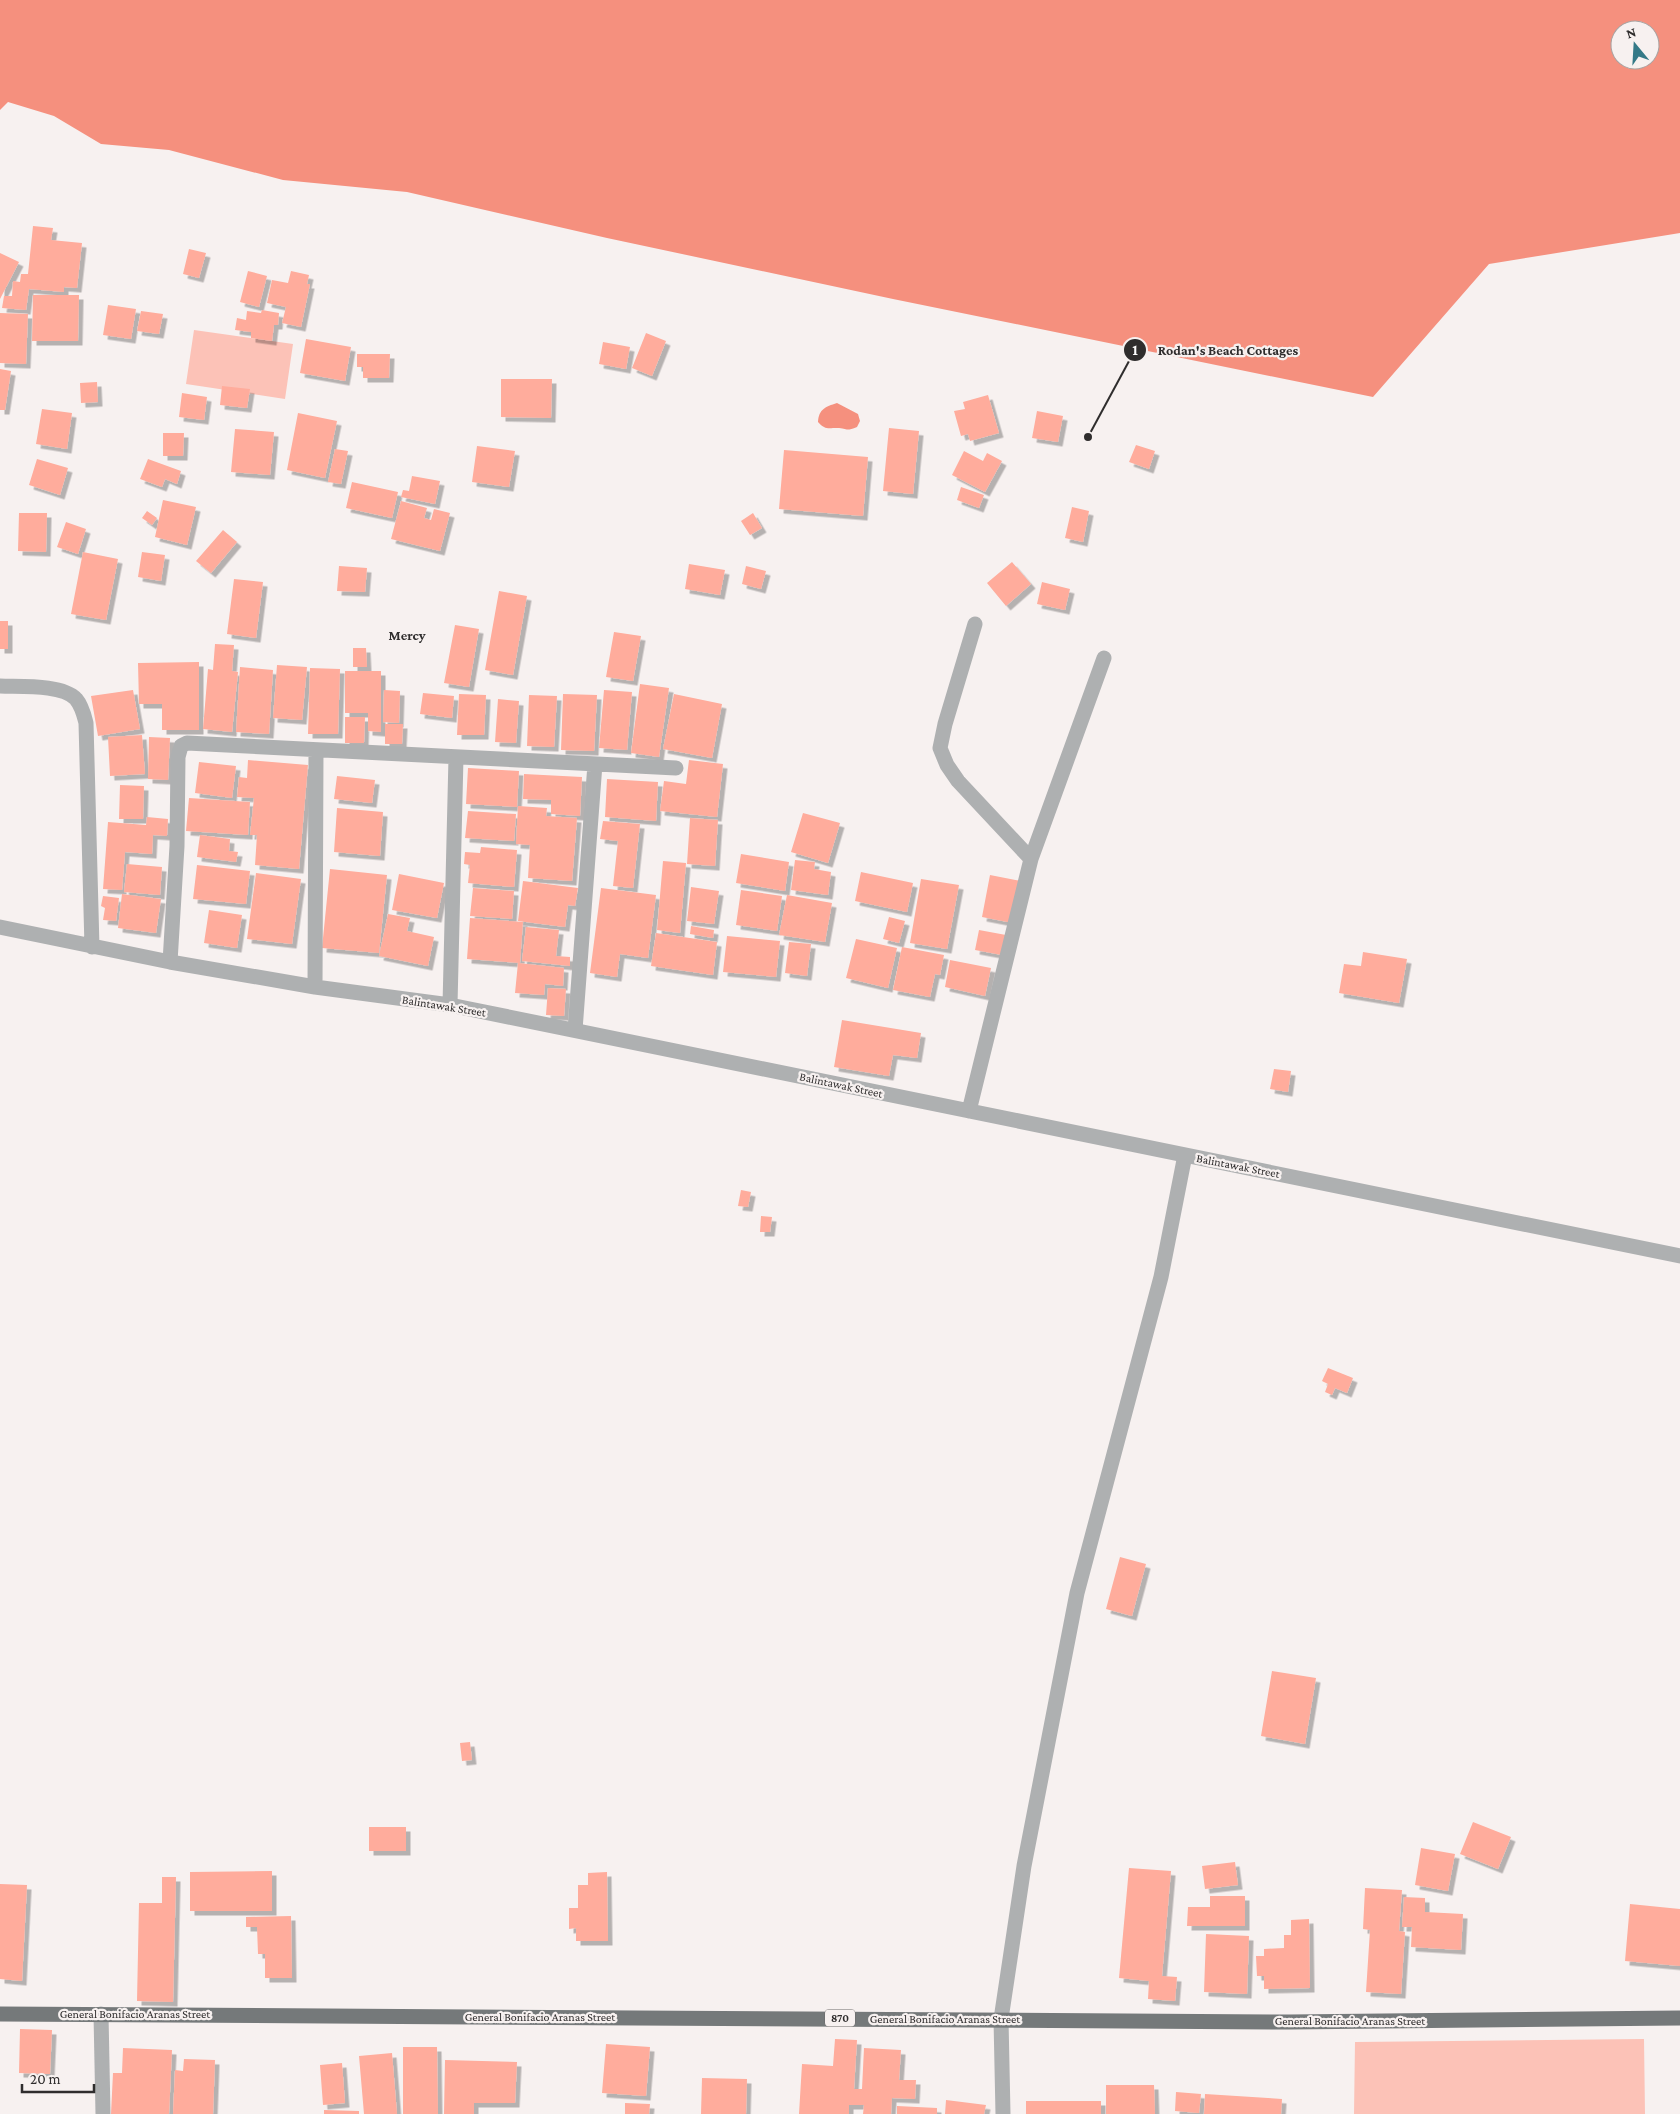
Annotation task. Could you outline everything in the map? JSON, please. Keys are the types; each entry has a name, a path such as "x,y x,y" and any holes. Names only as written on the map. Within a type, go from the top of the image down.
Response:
{"main road":[{"name":"General Bonifacio Aranas Street","path":"0,2014 1289,2022 1680,2018"}],"street":[{"path":"975,624 945,724 940,748 947,764 958,781 1031,859"},
{"path":"969,1111 1031,859 1104,658"},
{"path":"0,686 62,690 75,698 82,709 86,724 92,946"},
{"path":"170,962 177,846 178,757 181,746 187,743 676,768"},
{"path":"315,987 316,750"},
{"path":"450,1005 456,757"},
{"path":"575,1030 595,764"},
{"name":"Balintawak Street","path":"0,927 170,962 315,987 450,1005 1680,1256"},
{"path":"1003,2114 1001,2019 1024,1866 1077,1593 1161,1277 1185,1155"},
{"path":"100,2014 103,2114"}],"shaded area":[{"path":"0,0 1680,0 1680,233 1489,264 1373,397 893,299 607,238 407,192 283,180 169,150 101,144 54,116 8,102 0,110"},
{"path":"194,330 293,344 285,399 186,384"},
{"path":"837,403 858,414 860,421 857,427 848,430 827,428 818,422 823,409"},
{"path":"1644,2039 1645,2114 1354,2114 1355,2042"}],"building":[{"path":"33,226 53,228 51,240 82,243 77,288 64,287 64,292 29,289 26,310 2,308 4,296 12,296 13,281 20,282 21,274 28,274"},
{"path":"189,249 206,253 199,278 183,274"},
{"path":"0,253 19,262 0,299"},
{"path":"248,271 267,276 259,307 240,302"},
{"path":"291,271 309,275 307,284 310,284 301,327 282,323 286,307 267,303 272,280 288,283"},
{"path":"33,295 79,295 78,341 32,341"},
{"path":"108,305 136,309 131,339 103,335"},
{"path":"262,310 279,313 278,325 274,325 272,341 251,338 251,332 235,330 237,318 246,320 247,311 261,313"},
{"path":"141,311 163,314 159,334 137,331"},
{"path":"0,313 28,314 26,364 0,363"},
{"path":"646,333 666,341 652,376 632,368"},
{"path":"306,339 351,347 345,381 300,373"},
{"path":"603,342 630,347 626,369 599,364"},
{"path":"357,354 390,354 389,378 363,378 363,367 357,367"},
{"path":"0,369 11,371 5,410 0,410"},
{"path":"501,379 552,379 551,418 501,417"},
{"path":"97,382 98,402 81,403 80,383"},
{"path":"222,386 250,389 247,408 220,405"},
{"path":"182,393 207,397 204,420 179,417"},
{"path":"988,395 999,433 970,441 968,434 961,436 954,411 965,409 963,402"},
{"path":"42,409 72,413 67,449 36,444"},
{"path":"1037,411 1063,416 1058,442 1032,438"},
{"path":"298,413 337,421 325,478 287,470"},
{"path":"889,428 919,431 913,494 883,491"},
{"path":"235,429 274,432 270,475 231,472"},
{"path":"163,433 184,433 183,456 163,456"},
{"path":"1136,445 1155,451 1149,469 1129,462"},
{"path":"477,446 515,451 509,487 472,482"},
{"path":"335,449 348,451 341,484 328,482"},
{"path":"784,450 868,457 863,516 779,509"},
{"path":"964,451 983,461 987,453 1002,461 985,492 952,475"},
{"path":"37,459 68,468 60,495 29,485"},
{"path":"148,459 181,471 177,484 165,479 162,487 140,479"},
{"path":"412,476 440,481 435,504 401,497 403,490 409,491"},
{"path":"352,482 398,492 392,518 346,508"},
{"path":"961,487 984,495 979,508 957,500"},
{"path":"163,500 196,507 187,545 155,537"},
{"path":"401,501 427,508 424,518 431,520 434,509 450,513 440,551 391,539"},
{"path":"1072,507 1089,511 1083,542 1065,538"},
{"path":"147,511 157,518 152,525 142,518"},
{"path":"19,513 47,513 46,552 18,551"},
{"path":"753,513 762,528 750,535 741,521"},
{"path":"66,522 86,529 78,554 57,547"},
{"path":"223,530 237,542 211,573 196,561"},
{"path":"83,552 118,559 106,620 71,614"},
{"path":"142,552 165,555 161,581 138,577"},
{"path":"1012,562 1031,584 1006,606 987,583"},
{"path":"689,564 725,570 720,595 685,589"},
{"path":"339,566 367,568 365,592 337,591"},
{"path":"746,566 766,571 761,589 742,584"},
{"path":"234,579 263,582 256,638 227,634"},
{"path":"1042,582 1070,589 1065,610 1037,604"},
{"path":"499,591 527,596 513,675 485,670"},
{"path":"0,621 8,621 8,649 0,649"},
{"path":"455,625 479,629 469,687 444,683"},
{"path":"614,632 641,636 633,681 606,677"},
{"path":"215,644 234,645 232,671 238,672 232,732 203,729 208,669 213,670"},
{"path":"353,648 366,648 367,667 353,667"},
{"path":"199,662 199,730 162,730 162,704 139,704 138,663"},
{"path":"277,665 307,667 302,720 273,718"},
{"path":"240,667 273,670 269,734 236,732"},
{"path":"310,668 340,669 338,734 308,734"},
{"path":"345,671 381,671 381,732 368,731 368,713 345,713"},
{"path":"640,684 669,688 659,757 631,753"},
{"path":"133,690 140,729 98,736 91,696"},
{"path":"384,690 400,691 399,723 383,722"},
{"path":"604,690 632,692 627,750 599,748"},
{"path":"423,693 454,696 452,718 420,714"},
{"path":"459,694 486,695 484,735 457,735"},
{"path":"563,694 597,695 594,751 561,750"},
{"path":"674,694 722,704 712,758 663,749"},
{"path":"529,695 557,696 554,747 527,746"},
{"path":"498,699 519,701 516,743 495,742"},
{"path":"345,717 365,717 364,743 345,743"},
{"path":"385,724 403,724 402,744 385,744"},
{"path":"142,735 145,774 110,776 108,737"},
{"path":"149,737 170,738 168,780 148,779"},
{"path":"248,760 308,765 299,869 255,865 257,835 250,835 254,798 237,797 239,777 247,778"},
{"path":"689,760 723,764 717,817 660,811 664,781 686,784"},
{"path":"199,762 236,766 232,798 195,793"},
{"path":"468,768 519,771 517,807 466,804"},
{"path":"524,774 582,777 580,816 551,814 551,800 523,799"},
{"path":"337,776 375,780 372,803 334,799"},
{"path":"607,779 658,782 656,821 605,817"},
{"path":"120,785 144,786 143,819 119,819"},
{"path":"189,798 250,802 248,835 186,831"},
{"path":"518,806 547,808 546,816 577,818 572,881 528,878 530,845 516,844"},
{"path":"337,808 383,812 380,856 334,852"},
{"path":"468,811 516,814 514,841 465,838"},
{"path":"803,813 840,823 828,863 791,852"},
{"path":"147,817 168,819 167,836 153,835 152,854 125,852 122,890 103,889 108,822 146,825"},
{"path":"690,818 718,820 715,866 687,864"},
{"path":"603,821 640,824 633,888 613,886 618,841 600,839"},
{"path":"200,835 230,839 229,851 238,852 236,862 197,857"},
{"path":"481,847 517,850 514,887 468,883 470,865 464,864 465,852 480,853"},
{"path":"741,854 789,862 785,891 736,883"},
{"path":"795,860 815,862 814,869 831,872 828,895 791,890"},
{"path":"663,861 686,863 680,933 657,930"},
{"path":"127,864 162,867 160,895 124,892"},
{"path":"197,865 250,871 246,904 193,899"},
{"path":"330,869 387,875 379,953 322,948"},
{"path":"861,872 913,883 907,912 855,901"},
{"path":"256,873 301,879 292,944 247,939"},
{"path":"399,874 444,883 437,918 392,910"},
{"path":"990,875 1021,881 1013,923 982,917"},
{"path":"921,879 959,885 947,949 910,943"},
{"path":"523,881 578,888 575,906 568,905 565,927 518,921"},
{"path":"691,887 719,891 714,924 687,921"},
{"path":"473,888 514,891 512,919 470,916"},
{"path":"601,888 656,895 648,958 620,954 617,977 590,973"},
{"path":"741,890 782,896 777,931 736,925"},
{"path":"122,894 161,899 156,933 118,928"},
{"path":"787,895 832,903 825,942 779,935"},
{"path":"103,896 119,898 116,921 103,920 105,908 101,906"},
{"path":"209,910 242,915 237,948 204,943"},
{"path":"388,914 410,918 407,931 434,937 428,966 379,956"},
{"path":"889,917 905,921 899,943 883,939"},
{"path":"470,918 523,922 520,963 467,959"},
{"path":"691,926 714,930 713,938 690,934"},
{"path":"526,927 559,930 556,956 570,957 570,966 522,961"},
{"path":"979,930 1006,935 1002,955 975,950"},
{"path":"656,933 717,942 713,975 651,966"},
{"path":"727,936 780,941 776,977 723,972"},
{"path":"856,939 897,948 888,988 846,978"},
{"path":"789,942 811,944 807,976 785,973"},
{"path":"902,947 944,955 940,975 935,974 930,997 893,990"},
{"path":"1363,952 1407,959 1399,1003 1339,993 1344,964 1361,966"},
{"path":"950,960 991,968 985,996 945,987"},
{"path":"518,963 564,968 563,986 545,984 544,995 515,993"},
{"path":"548,988 566,989 564,1016 546,1015"},
{"path":"842,1020 921,1033 917,1058 893,1055 889,1076 834,1067"},
{"path":"1274,1069 1291,1071 1288,1092 1270,1089"},
{"path":"741,1190 751,1192 748,1207 738,1206"},
{"path":"761,1216 772,1217 770,1232 760,1232"},
{"path":"1328,1368 1353,1378 1347,1393 1335,1388 1332,1395 1325,1392 1328,1384 1322,1381"},
{"path":"1120,1557 1146,1564 1132,1616 1106,1609"},
{"path":"1272,1671 1316,1678 1305,1744 1261,1736"},
{"path":"470,1742 472,1760 462,1761 460,1743"},
{"path":"1473,1822 1511,1837 1498,1869 1460,1854"},
{"path":"369,1827 406,1827 406,1851 369,1851"},
{"path":"1421,1848 1455,1854 1448,1891 1415,1885"},
{"path":"1235,1862 1238,1885 1205,1889 1202,1866"},
{"path":"1129,1868 1171,1871 1162,1976 1177,1977 1175,2001 1148,1999 1149,1981 1119,1978"},
{"path":"272,1871 272,1911 190,1911 190,1872"},
{"path":"607,1872 608,1941 576,1941 576,1928 569,1929 569,1908 578,1908 578,1885 588,1885 588,1873"},
{"path":"162,1877 176,1877 173,2002 137,2001 139,1903 162,1903"},
{"path":"0,1884 27,1885 22,1981 0,1979"},
{"path":"1365,1888 1402,1890 1399,1931 1405,1932 1401,1994 1366,1992 1370,1930 1363,1929"},
{"path":"1210,1896 1245,1896 1245,1926 1187,1926 1188,1907 1210,1907"},
{"path":"1404,1897 1425,1898 1425,1912 1463,1914 1461,1950 1411,1947 1412,1927 1402,1927"},
{"path":"1630,1904 1680,1909 1680,1966 1625,1961"},
{"path":"291,1916 292,1978 265,1978 265,1954 258,1954 257,1927 246,1927 246,1917"},
{"path":"1309,1919 1310,1988 1264,1989 1264,1976 1257,1976 1256,1956 1264,1956 1264,1949 1284,1948 1284,1935 1291,1935 1291,1920"},
{"path":"1206,1934 1249,1936 1247,1994 1204,1992"},
{"path":"20,2029 52,2030 50,2074 19,2073"},
{"path":"835,2039 857,2040 854,2089 862,2089 864,2048 901,2050 899,2080 916,2080 915,2099 892,2098 891,2114 863,2114 864,2105 849,2105 849,2114 799,2114 802,2064 833,2066"},
{"path":"606,2044 650,2047 646,2096 602,2093"},
{"path":"403,2047 437,2047 438,2114 403,2114"},
{"path":"123,2048 172,2050 169,2114 111,2114 113,2073 122,2073"},
{"path":"392,2053 397,2114 364,2114 359,2056"},
{"path":"184,2059 215,2060 213,2114 173,2114 175,2070 183,2071"},
{"path":"445,2060 517,2062 515,2103 474,2103 474,2114 444,2114"},
{"path":"342,2063 345,2103 323,2105 320,2065"},
{"path":"702,2078 747,2079 746,2114 701,2114"},
{"path":"1106,2085 1154,2085 1155,2114 1106,2114"},
{"path":"1176,2092 1201,2094 1199,2113 1175,2111"},
{"path":"1205,2094 1282,2099 1281,2114 1204,2114"},
{"path":"946,2100 986,2105 984,2114 945,2114"},
{"path":"1026,2101 1101,2101 1101,2114 1026,2114"},
{"path":"625,2103 650,2104 649,2114 625,2114"},
{"path":"897,2106 937,2108 937,2114 897,2114"},
{"path":"324,2110 359,2111 359,2114 324,2114"}],"place":[{"name":"Rodan's Beach Cottages","path":"1088,437"}],"district":[{"name":"Mercy","path":"407,635"}]}
